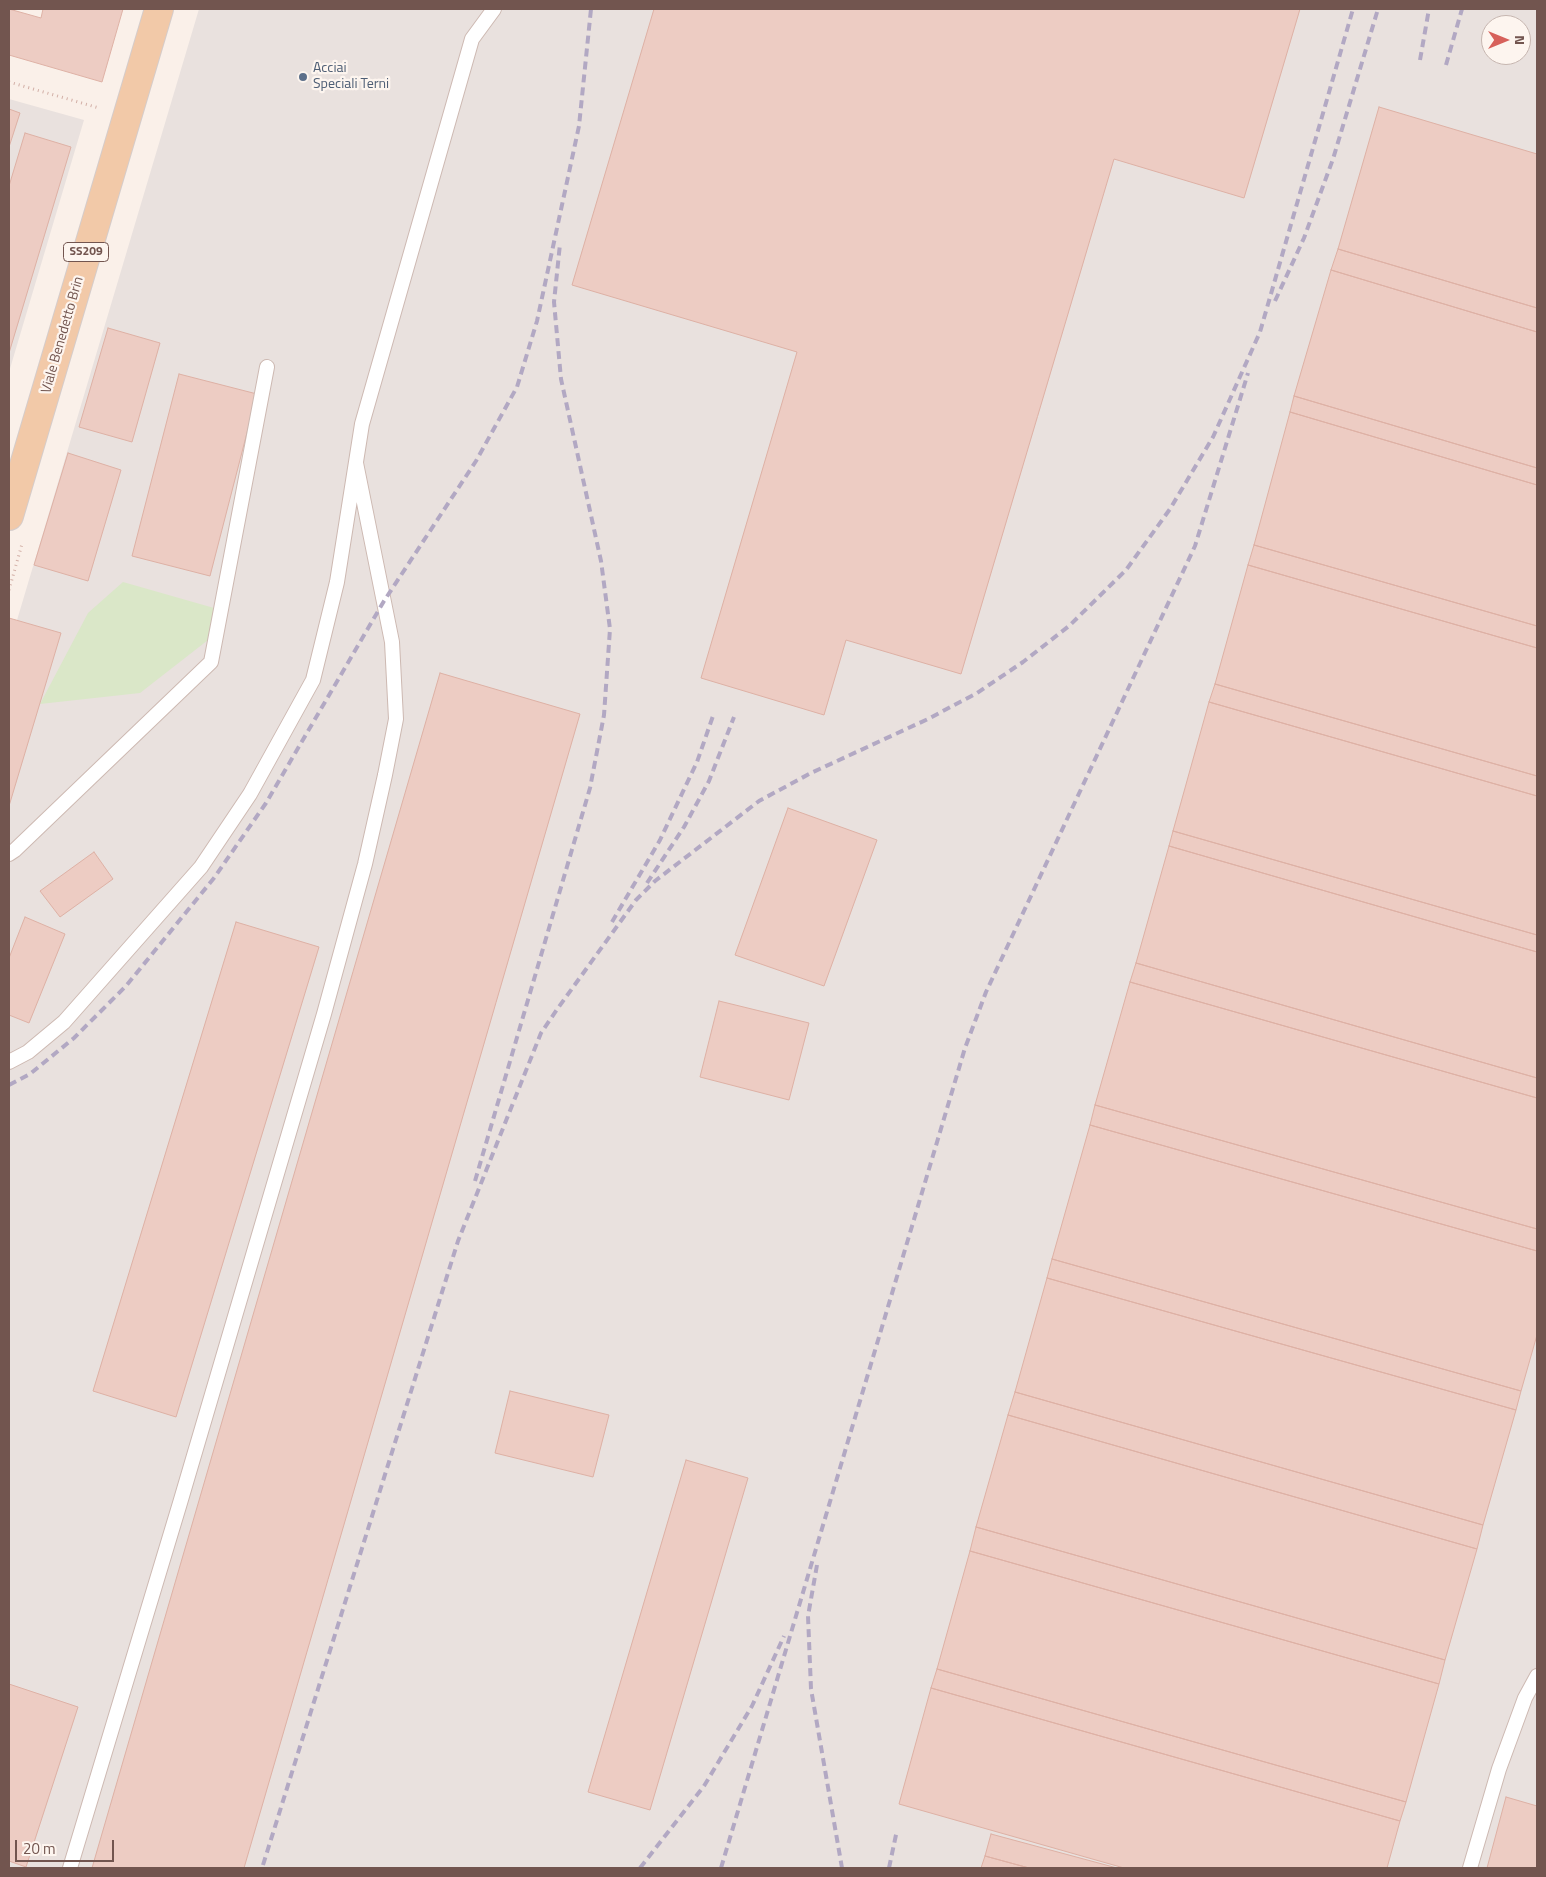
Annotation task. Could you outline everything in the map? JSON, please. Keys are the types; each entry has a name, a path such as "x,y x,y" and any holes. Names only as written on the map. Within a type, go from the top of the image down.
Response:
{"main road":[{"name":"Viale Benedetto Brin","path":"9,516 159,9"}],"lane":[{"path":"9,1062 28,1052 64,1022 201,867 250,794 312,680 337,582 362,424 472,39 494,9"},
{"path":"9,854 210,662 267,367"},
{"path":"70,1868 180,1504 324,1014 366,864 385,775 396,719 392,642 356,464"},
{"path":"1470,1868 1499,1769 1525,1698 1537,1676"}],"path":[{"path":"9,82 126,116"}],"shaded area":[{"name":"Acciai Speciali Terni","path":"199,9 1537,9 1537,1868 9,1868 9,647"},
{"path":"9,99 84,120 9,372"}],"green space":[{"path":"123,582 221,610 217,633 140,693 40,704 88,613"}],"building":[{"path":"9,9 41,18 43,9 123,9 102,82 9,55"},
{"path":"654,9 1300,9 1244,198 1114,159 961,674 846,640 824,715 701,678 797,352 572,285"},
{"path":"1379,107 1537,154 1537,308 1338,249"},
{"path":"9,109 20,113 9,147"},
{"path":"25,133 71,147 9,353 9,186"},
{"path":"1338,249 1537,308 1537,332 1331,270"},
{"path":"1331,270 1537,332 1537,468 1294,396"},
{"path":"108,328 160,343 132,442 79,427"},
{"path":"179,374 257,394 210,576 132,556"},
{"path":"1294,396 1537,468 1537,485 1290,412"},
{"path":"1290,412 1537,485 1537,626 1254,545"},
{"path":"68,453 121,470 88,581 34,565"},
{"path":"1254,545 1537,626 1537,648 1248,565"},
{"path":"1248,565 1537,648 1537,776 1215,684"},
{"path":"9,618 61,633 9,806"},
{"path":"440,673 580,714 244,1868 92,1868"},
{"path":"1215,684 1537,776 1537,796 1209,702"},
{"path":"1209,702 1537,796 1537,935 1173,831"},
{"path":"788,808 877,840 824,986 735,955"},
{"path":"1173,831 1537,935 1537,952 1169,846"},
{"path":"1169,846 1537,952 1537,1078 1136,963"},
{"path":"94,852 113,879 60,917 40,891"},
{"path":"25,917 65,934 29,1023 9,1015 9,958"},
{"path":"236,922 319,947 176,1417 93,1391"},
{"path":"1136,963 1537,1078 1537,1098 1130,982"},
{"path":"1130,982 1537,1098 1537,1229 1095,1105"},
{"path":"719,1001 809,1023 789,1100 700,1077"},
{"path":"1095,1105 1537,1229 1537,1251 1090,1125"},
{"path":"1090,1125 1537,1251 1537,1335 1521,1391 1052,1259"},
{"path":"1052,1259 1521,1391 1516,1410 1047,1278"},
{"path":"1047,1278 1516,1410 1483,1525 1015,1392"},
{"path":"510,1391 609,1415 593,1477 495,1453"},
{"path":"1015,1392 1483,1525 1477,1549 1008,1415"},
{"path":"1008,1415 1477,1549 1445,1660 976,1527"},
{"path":"686,1460 748,1478 650,1810 588,1792"},
{"path":"976,1527 1445,1660 1439,1684 970,1551"},
{"path":"970,1551 1439,1684 1406,1802 937,1669"},
{"path":"937,1669 1406,1802 1400,1821 931,1688"},
{"path":"9,1684 78,1707 26,1867 9,1861"},
{"path":"931,1688 1400,1821 1387,1868 1124,1868 899,1804"},
{"path":"1506,1797 1537,1806 1537,1868 1487,1868"},
{"path":"991,1834 1117,1868 1029,1868 985,1856"},
{"path":"985,1856 1029,1868 981,1868"}],"railway":[{"path":"9,1085 30,1074 74,1038 126,986 214,878 266,803 384,601 476,461 517,387 537,321 579,126 591,9"},
{"path":"263,1865 458,1241 541,1033 636,900 655,881 759,801 811,773 928,719 977,693 1023,662 1069,626 1126,570 1170,509 1213,437 1260,332 1353,9"},
{"path":"1275,301 1304,238 1333,159 1378,9"},
{"path":"1420,60 1429,9"},
{"path":"1446,65 1462,9"},
{"path":"475,1181 590,788 604,715 610,629 601,561 561,379 554,302 560,244"},
{"path":"721,1868 965,1048 986,992 1195,546 1248,373"},
{"path":"612,922 660,840 697,762 714,713"},
{"path":"647,883 684,827 709,781 734,717"},
{"path":"817,1565 808,1616 811,1689 842,1868"},
{"path":"640,1868 704,1786 752,1706 784,1636"},
{"path":"889,1868 897,1830"}],"place":[{"name":"Acciai Speciali Terni","path":"303,77"}]}
